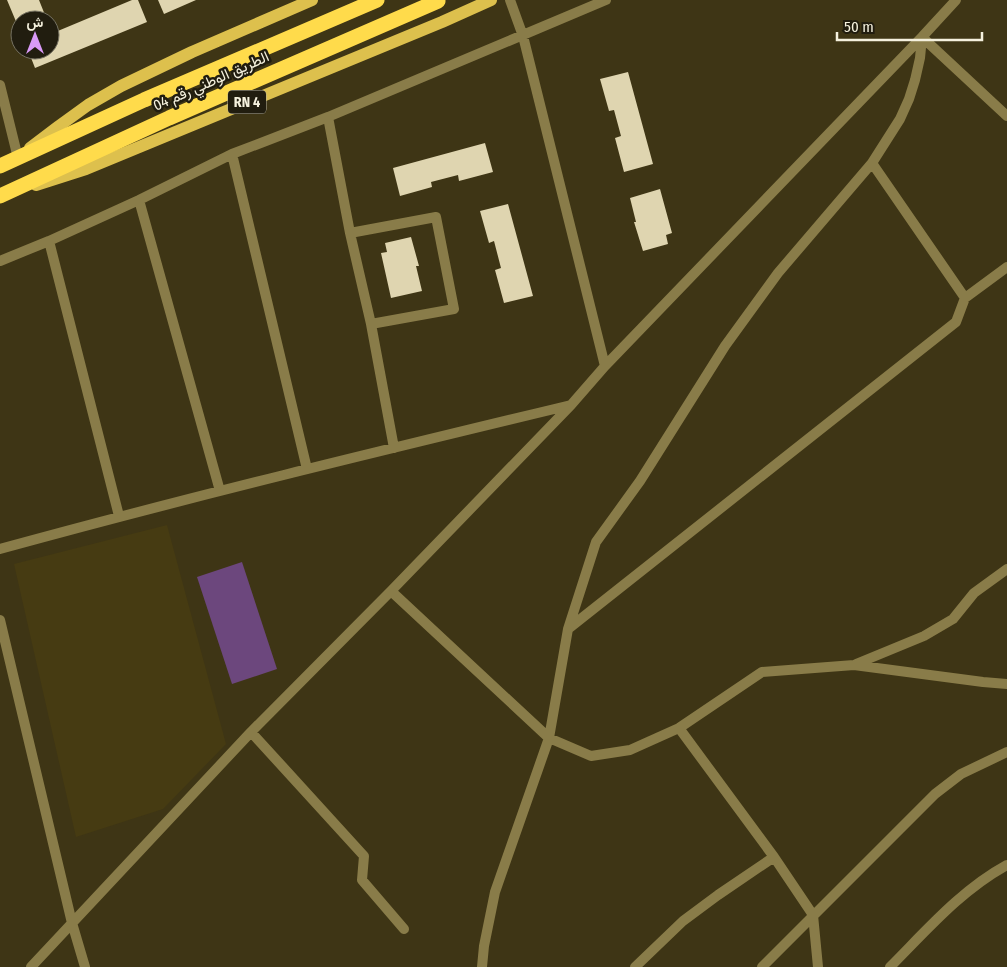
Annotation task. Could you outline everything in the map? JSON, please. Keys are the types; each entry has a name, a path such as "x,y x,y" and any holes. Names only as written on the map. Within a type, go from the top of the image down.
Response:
{"highway":[{"name":"الطريق الوطني رقم 04","path":"0,166 144,100 376,0"},
{"name":"الطريق الوطني رقم 04","path":"0,196 178,114 438,1"}],"main road":[{"path":"18,158 88,105 121,86 192,52 312,0"},
{"name":"RN 4","path":"0,196 86,169 491,0"}],"street":[{"path":"510,0 523,36 606,366"},
{"path":"0,261 139,200 232,154 328,117 606,0"},
{"path":"31,967 251,732 391,592 956,0"},
{"path":"922,37 1007,116"},
{"path":"482,967 484,946 495,892 549,738 568,629 596,542 640,481 725,346 778,273 872,163 900,119 909,99 918,65 922,37"},
{"path":"0,85 18,158"},
{"path":"328,117 350,233 371,324 394,448"},
{"path":"232,154 308,469"},
{"path":"872,163 965,298"},
{"path":"139,200 220,491"},
{"path":"350,233 436,217 454,309 371,324"},
{"path":"49,240 119,516"},
{"path":"568,629 956,322 965,298 1007,267"},
{"path":"0,549 119,516 571,405"},
{"path":"854,665 924,636 952,619 974,593 1007,569"},
{"path":"391,592 549,738 591,756 630,750 679,728 762,672 854,665 1007,684"},
{"path":"0,620 72,922 85,967"},
{"path":"679,728 813,915 818,967"},
{"path":"251,732 364,856 362,880 404,929"},
{"path":"762,967 935,794 960,774 1007,752"},
{"path":"635,967 683,921 774,858"},
{"path":"890,967 960,898 989,875 1007,865"}],"shaded area":[{"path":"167,525 226,744 163,809 76,837 14,564"},
{"path":"242,562 277,669 232,684 197,577"}],"building":[{"path":"7,0 39,0 43,10 11,10"},
{"path":"132,0 138,0 147,22 60,58 60,30"},
{"path":"158,0 196,0 164,14"},
{"path":"32,60 54,60 35,68"},
{"path":"628,72 653,164 624,172 615,138 621,136 614,110 609,111 600,79"},
{"path":"485,143 493,172 459,181 458,175 431,182 432,187 400,196 393,168"},
{"path":"660,189 672,233 666,235 668,244 643,251 634,222 636,222 630,198"},
{"path":"508,204 533,296 504,303 495,270 501,268 494,241 489,243 480,211"},
{"path":"411,237 419,266 416,266 422,291 391,298 381,253 387,252 385,243"}]}
